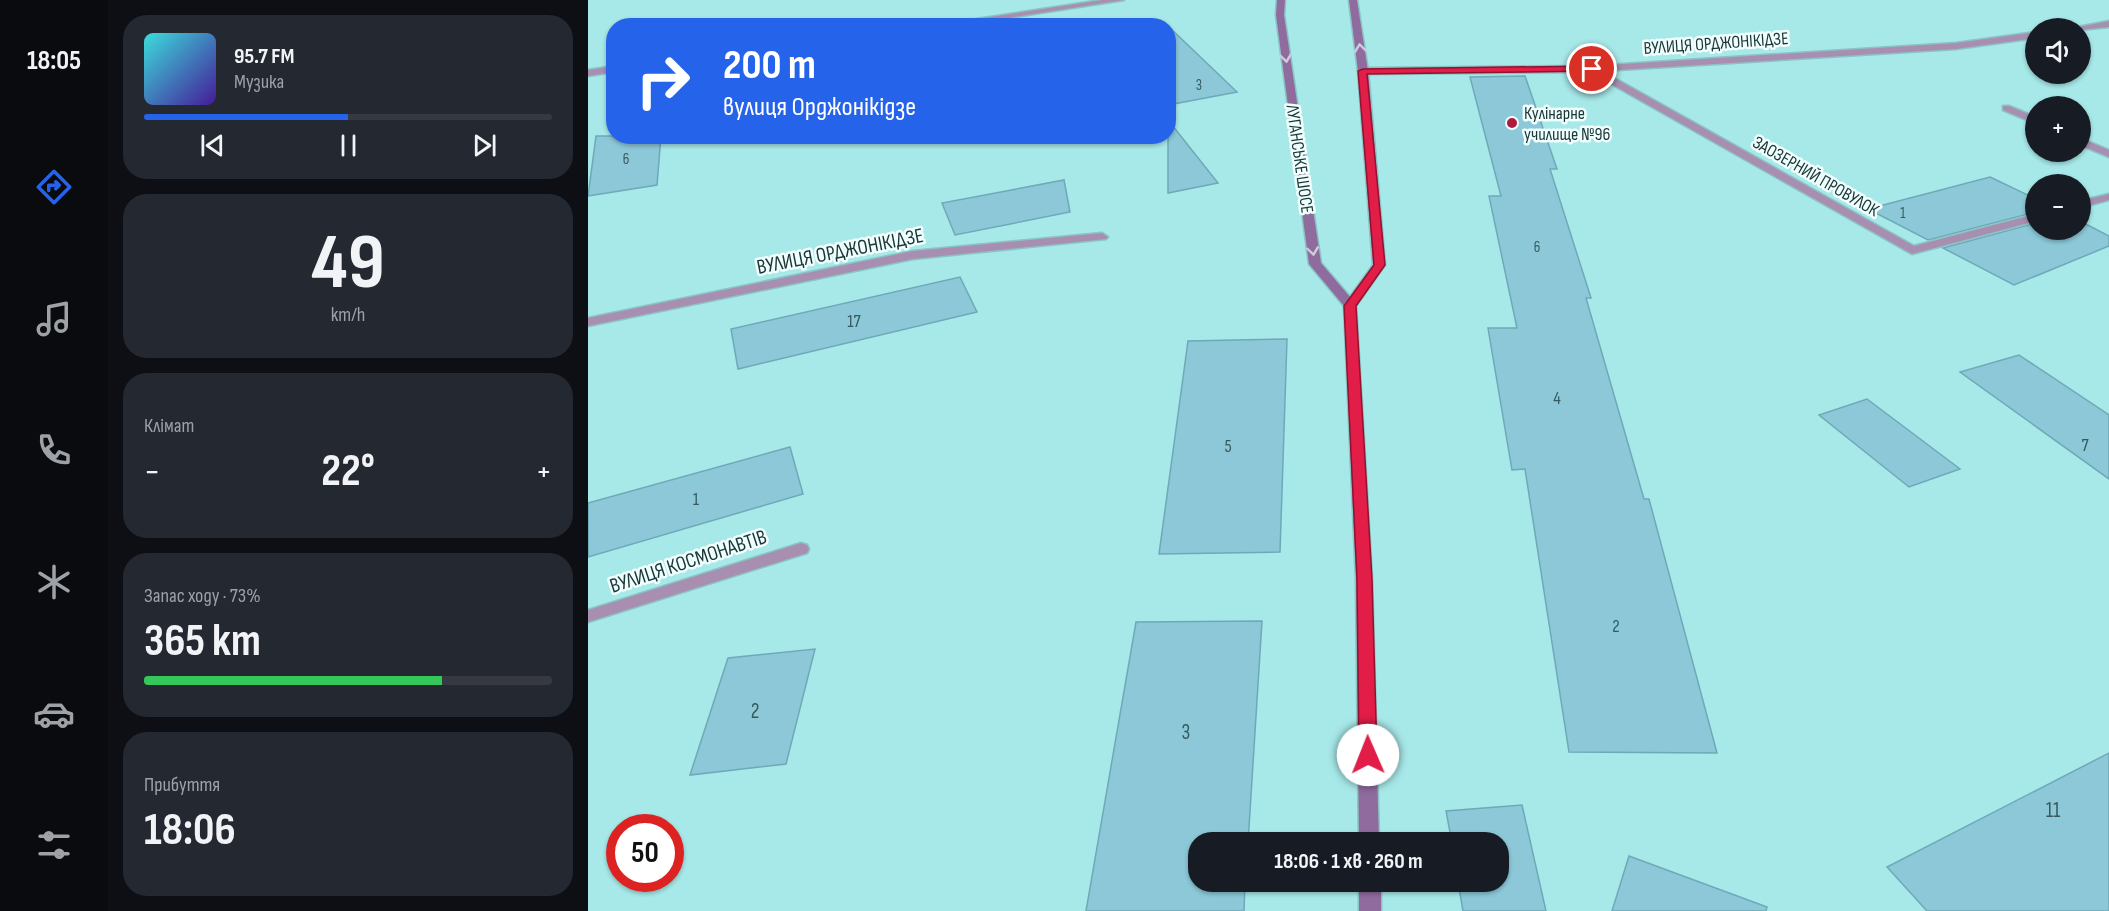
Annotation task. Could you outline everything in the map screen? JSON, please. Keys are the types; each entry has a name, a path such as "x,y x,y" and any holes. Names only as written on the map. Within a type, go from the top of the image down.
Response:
{"main road":[{"name":"ЛУГАНСЬКЕ ШОСЕ","path":"1281,0 1280,15 1315,264 1350,306"},
{"path":"1353,0 1363,71 1379,265 1350,306 1364,579 1369,832"},
{"path":"1370,892 1371,911"}],"street":[{"path":"992,18 1120,0"},
{"path":"2091,26 2109,24"},
{"name":"ВУЛИЦЯ ОРДЖОНІКІДЗЕ","path":"1363,71 1592,69 1956,46 2025,37"},
{"name":"ЗАОЗЕРНИЙ ПРОВУЛОК","path":"1592,69 1912,250 2025,220"},
{"path":"588,72 606,70"},
{"path":"2006,108 2025,116"},
{"path":"2091,146 2109,154"},
{"path":"2091,202 2109,197"},
{"name":"ВУЛИЦЯ ОРДЖОНІКІДЗЕ","path":"588,322 913,255 1102,237"},
{"name":"ВУЛИЦЯ КОСМОНАВТІВ","path":"588,616 801,549"}],"building":[{"path":"1176,34 1237,92 1176,103"},
{"path":"1525,76 1557,169 1550,169 1591,298 1586,298 1644,499 1649,499 1717,753 1569,752 1525,469 1512,470 1488,328 1517,328 1489,196 1501,196 1470,77"},
{"path":"1176,130 1218,183 1168,193 1168,144 1176,144"},
{"path":"596,136 606,136 606,144 660,144 657,185 588,196"},
{"path":"1990,177 2025,194 2025,215 1928,240 1868,209"},
{"path":"1064,180 1070,212 955,235 942,203"},
{"path":"2025,226 2025,240 2091,240 2091,227 2109,236 2109,246 2014,285 1943,248"},
{"path":"960,277 977,312 738,369 731,329"},
{"path":"1287,339 1280,552 1159,554 1188,341"},
{"path":"2019,355 2109,415 2109,479 1960,372"},
{"path":"1867,399 1960,469 1909,487 1819,415"},
{"path":"790,447 803,494 588,557 588,503"},
{"path":"1262,621 1249,832 1188,832 1188,892 1245,892 1244,911 1086,911 1136,622"},
{"path":"815,649 786,764 690,775 728,658"},
{"path":"2109,753 2109,911 1927,911 1887,867"},
{"path":"1522,805 1546,911 1463,911 1460,892 1509,892 1509,832 1450,832 1446,811"},
{"path":"1629,856 1767,907 1766,911 1612,911"}],"place":[{"name":"Кулінарне училище №96","path":"1512,123"}],"route":[{"path":"1368,755 1364,579 1350,306 1379,265 1363,71 1592,69"}]}
